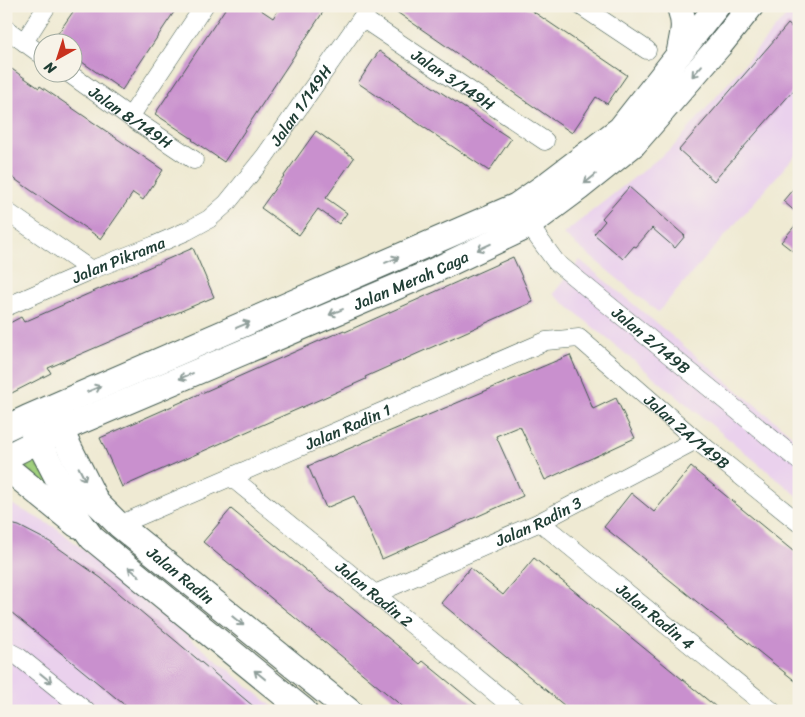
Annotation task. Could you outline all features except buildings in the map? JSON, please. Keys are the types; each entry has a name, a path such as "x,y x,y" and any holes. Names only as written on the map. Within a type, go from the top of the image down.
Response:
{"street":[{"path":"24,42 47,6"},
{"path":"130,117 204,6"},
{"path":"581,6 647,50"},
{"path":"679,6 684,24 679,54"},
{"name":"Jalan Merah Caga","path":"6,457 36,425 522,216 579,188 634,144 729,34 747,8"},
{"path":"704,10 729,34"},
{"name":"Jalan Merah Caga","path":"522,216 549,183 620,129 679,54 704,10"},
{"name":"Jalan 3/149H","path":"366,12 545,141"},
{"name":"Jalan 1/149H","path":"227,203 265,156 366,12"},
{"path":"6,30 32,48"},
{"name":"Jalan 8/149H","path":"81,82 194,160"},
{"name":"Jalan Pikrama","path":"6,307 187,231 209,219 227,203"},
{"path":"6,211 91,270"},
{"name":"Jalan 2/149B","path":"522,216 556,262 799,461"},
{"name":"Jalan 2A/149B","path":"579,338 696,440 799,523"},
{"name":"Jalan Radin 1","path":"119,525 546,341 579,338"},
{"name":"Jalan Radin","path":"36,425 97,502 119,525 349,711"},
{"name":"Jalan Radin","path":"36,425 79,520 92,538 299,709"},
{"name":"Jalan Radin 3","path":"376,594 540,522 696,440"},
{"path":"6,470 12,472 92,538"},
{"name":"Jalan Radin 2","path":"231,477 517,711"},
{"name":"Jalan Radin 4","path":"540,522 772,711"},
{"path":"6,650 19,657 86,711"},
{"path":"299,709 316,684"}],"shaded area":[{"path":"791,10 799,16 799,151 658,312 563,234 674,146"},
{"path":"580,260 799,441 799,497 553,294"},
{"path":"6,501 58,529 278,711 6,711"}],"green space":[{"path":"38,446 64,500 13,459"}]}
